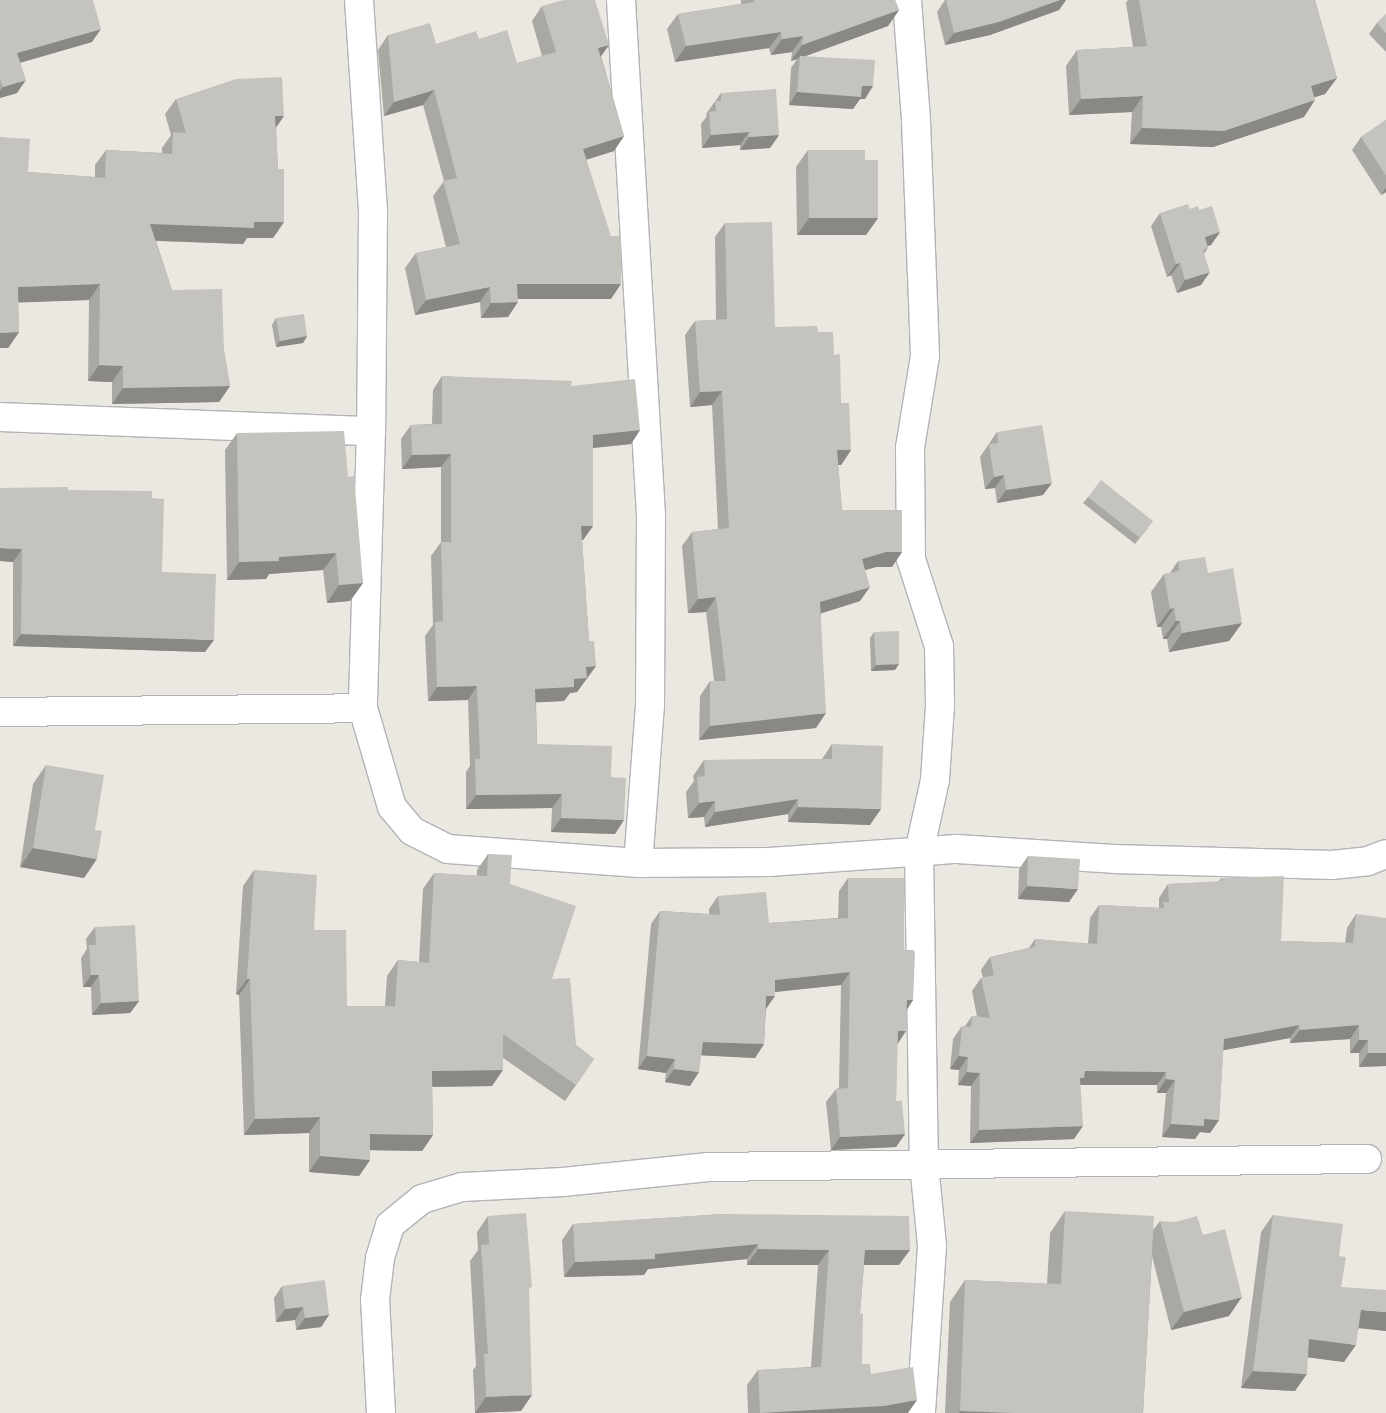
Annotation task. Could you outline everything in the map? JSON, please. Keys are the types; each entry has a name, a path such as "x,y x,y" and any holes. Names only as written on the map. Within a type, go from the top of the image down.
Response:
{"street":[{"path":"359,0 373,213 372,430 363,708 392,807 412,831 448,849 638,863 770,862 985,849 1114,859 1332,865 1368,861 1386,854"},
{"path":"621,0 651,515 650,705 638,863"},
{"path":"907,0 916,120 925,356 910,448 911,559 939,646 940,706 935,780 919,852 924,1164 932,1246 920,1413"},
{"path":"0,417 372,430"},
{"path":"0,712 363,708"},
{"path":"381,1413 375,1300 380,1258 390,1225 422,1199 462,1187 563,1182 708,1167 1367,1159"}],"building":[{"path":"0,0 93,0 101,29 17,53 26,80 3,87 0,79"},
{"path":"564,0 595,0 609,45 598,48 624,136 583,149 611,236 621,236 621,284 517,284 518,302 491,303 490,287 426,300 416,253 460,244 443,181 457,178 434,90 394,102 388,35 430,23 436,44 476,31 479,39 507,30 517,63 556,52 542,6"},
{"path":"754,0 895,0 899,10 802,45 803,36 782,39 781,32 686,46 678,14 754,2"},
{"path":"946,0 1060,0 999,22 954,33"},
{"path":"1139,0 1315,0 1337,78 1311,86 1315,100 1224,131 1142,128 1143,96 1081,99 1077,50 1147,46"},
{"path":"1386,14 1386,33 1377,23"},
{"path":"800,56 875,60 873,86 862,86 861,97 797,92"},
{"path":"282,77 284,116 275,116 278,169 284,169 284,222 254,222 254,228 150,224 172,290 222,289 224,351 230,386 123,388 123,366 99,365 100,284 18,287 19,332 0,333 0,137 30,139 28,172 105,178 106,150 172,154 173,132 186,133 176,99 236,79"},
{"path":"776,89 779,135 749,137 749,132 711,135 709,112 716,111 715,101 721,101 721,93"},
{"path":"1386,120 1386,176 1361,137"},
{"path":"808,150 865,150 865,160 878,160 878,218 809,218"},
{"path":"1188,204 1190,209 1198,206 1199,210 1212,206 1220,232 1205,237 1208,248 1203,250 1210,272 1185,280 1180,263 1176,264 1160,213"},
{"path":"772,222 775,327 817,326 818,332 833,332 834,355 840,354 841,403 849,403 851,450 837,450 842,510 902,510 902,552 886,552 862,559 870,587 820,602 826,713 710,726 710,681 726,681 716,597 698,599 692,532 729,528 722,391 700,392 695,321 727,319 725,223"},
{"path":"304,314 307,336 280,341 276,318"},
{"path":"442,376 572,381 571,386 635,379 640,430 593,435 593,526 581,526 589,641 594,641 596,666 586,667 587,678 574,679 574,687 535,689 537,744 612,746 611,777 626,778 624,820 561,818 562,794 476,795 475,759 480,759 477,686 437,687 435,622 443,621 441,542 451,542 451,454 412,455 411,425 442,424"},
{"path":"1042,425 1052,483 1006,490 1004,475 994,477 989,444 998,443 997,432"},
{"path":"344,431 348,477 354,476 363,583 339,585 336,553 279,557 279,561 239,562 237,433"},
{"path":"1101,480 1153,521 1140,538 1088,497"},
{"path":"68,487 68,490 152,491 152,498 164,499 162,572 216,574 214,640 21,634 22,549 0,548 0,488"},
{"path":"1205,557 1208,573 1233,568 1242,623 1182,633 1180,621 1176,621 1174,608 1170,609 1164,574 1179,571 1178,561"},
{"path":"899,631 899,664 876,665 874,632"},
{"path":"832,744 883,746 881,809 798,807 798,799 715,812 715,801 699,803 697,777 705,776 704,760 832,759"},
{"path":"46,765 104,775 95,830 102,831 97,859 33,848"},
{"path":"488,854 512,855 510,884 576,906 552,979 570,978 576,1045 594,1059 576,1085 503,1034 503,1070 432,1071 433,1135 370,1134 370,1160 320,1156 320,1117 255,1119 250,979 247,979 254,870 317,875 314,930 346,930 347,1006 395,1006 398,960 429,963 434,873 487,876"},
{"path":"1028,856 1080,859 1078,889 1027,886"},
{"path":"1284,876 1281,941 1353,943 1356,914 1386,918 1386,1053 1368,1053 1368,1040 1359,1040 1359,1025 1300,1030 1299,1025 1224,1039 1219,1120 1204,1119 1204,1126 1171,1124 1175,1080 1166,1079 1166,1072 1085,1071 1084,1078 1080,1078 1083,1126 979,1130 980,1073 967,1072 968,1057 959,1056 962,1026 971,1027 972,1016 990,1018 981,978 994,975 990,957 1035,947 1035,939 1097,944 1099,905 1164,908 1163,902 1169,902 1168,884 1221,881 1221,878"},
{"path":"848,878 904,878 904,950 914,950 915,954 913,1000 907,1000 906,1031 898,1031 896,1101 902,1101 905,1134 840,1137 836,1089 848,1088 850,972 775,980 775,996 766,996 764,1044 703,1042 699,1072 674,1069 675,1059 647,1056 660,911 720,915 718,896 766,892 769,923 848,918"},
{"path":"135,925 139,1001 101,1003 99,975 91,975 89,945 96,945 95,927"},
{"path":"1065,1211 1154,1216 1143,1413 960,1411 965,1280 1061,1284"},
{"path":"526,1213 532,1287 529,1288 532,1395 486,1397 484,1354 488,1354 481,1245 489,1244 488,1216"},
{"path":"723,1214 909,1216 910,1250 865,1250 860,1313 863,1314 862,1364 870,1364 871,1374 913,1367 917,1400 884,1406 760,1413 758,1370 821,1367 829,1250 758,1249 758,1244 655,1254 655,1259 575,1262 573,1224"},
{"path":"1273,1215 1343,1224 1339,1256 1346,1257 1341,1287 1386,1290 1386,1312 1361,1310 1356,1345 1309,1339 1307,1374 1253,1371"},
{"path":"1197,1216 1203,1235 1225,1229 1242,1297 1184,1312 1160,1221 1175,1222"},
{"path":"325,1280 329,1315 305,1318 303,1307 285,1309 282,1286"}]}
